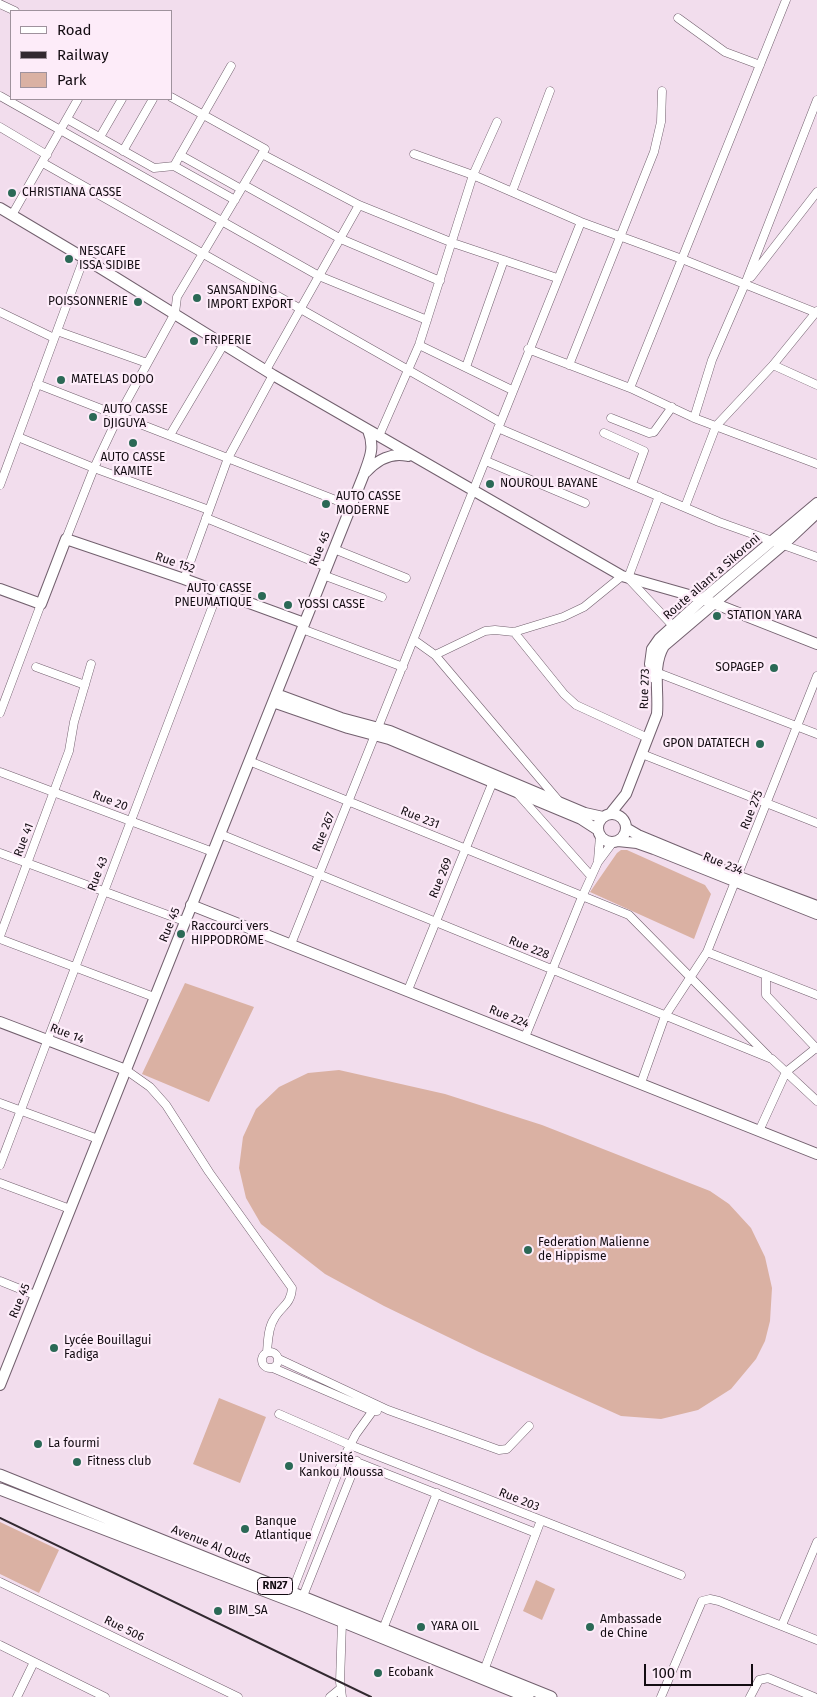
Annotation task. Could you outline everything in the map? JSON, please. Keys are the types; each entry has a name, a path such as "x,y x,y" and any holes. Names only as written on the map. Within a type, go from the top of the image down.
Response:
{"main road":[{"name":"Avenue Al Quds","path":"0,1475 295,1599 342,1622 482,1674 551,1697"},
{"name":"Avenue Al Quds","path":"0,1489 295,1599 383,1629 482,1674 524,1696"}],"street":[{"path":"630,388 786,0"},
{"path":"0,4 13,10"},
{"path":"678,18 725,52 760,65"},
{"path":"174,166 231,66"},
{"path":"512,192 550,91"},
{"path":"569,365 654,152 661,122 662,91"},
{"path":"0,96 319,276 427,320"},
{"path":"0,713 94,468 119,415 175,313 177,297 265,149 172,99"},
{"path":"12,215 77,100"},
{"path":"100,137 121,100"},
{"path":"124,150 152,100"},
{"path":"694,418 712,360 745,284 817,100"},
{"path":"67,119 154,168 174,166 235,200"},
{"path":"379,436 419,345 473,175 497,122"},
{"path":"0,128 47,155"},
{"path":"262,154 360,205 453,242 557,278"},
{"path":"414,154 473,175 581,222 682,259 816,312 773,365 716,426 685,507"},
{"path":"180,155 341,239 440,281"},
{"path":"43,163 407,370 499,425 719,522 817,557"},
{"path":"745,284 817,192"},
{"path":"184,580 228,458 300,309 360,205"},
{"path":"0,208 269,372 413,457 625,577 703,599 817,644"},
{"name":"Rue 267","path":"291,944 486,460 528,349 581,222"},
{"path":"0,484 84,258"},
{"path":"466,367 504,260"},
{"path":"0,312 56,335 147,363"},
{"path":"170,435 224,344"},
{"path":"419,345 512,390"},
{"path":"528,349 630,388 694,418 817,464"},
{"path":"773,365 817,385"},
{"path":"37,384 351,506"},
{"path":"611,418 649,433 654,432 672,407"},
{"name":"Rue 45","path":"0,1385 4,1365 36,1295 364,474 372,449 372,441 368,430"},
{"path":"604,433 644,450 632,484"},
{"path":"18,437 208,514 382,597"},
{"path":"364,474 372,465 388,456 401,454 413,457"},
{"path":"486,460 585,502"},
{"path":"435,655 484,631 514,632 562,617 584,607 625,577 659,496"},
{"name":"Route allant a Sikoroni","path":"656,684 655,671 650,664 652,649 659,639 817,502"},
{"name":"Rue 273","path":"655,671 658,655 664,646 784,544 817,513"},
{"name":"Rue 152","path":"66,539 218,592 303,626"},
{"path":"334,549 406,578"},
{"path":"625,577 673,626"},
{"path":"0,583 43,602"},
{"path":"0,589 43,602"},
{"name":"Rue 43","path":"0,1165 218,592"},
{"path":"303,626 403,667"},
{"path":"514,632 564,694 576,704 648,738"},
{"path":"414,640 435,655 559,802"},
{"name":"Rue 41","path":"0,938 69,751 74,722 91,664"},
{"path":"36,667 86,685"},
{"path":"655,671 817,734"},
{"name":"Rue 275","path":"690,977 707,952 817,676"},
{"name":"Rue 273","path":"625,825 626,794 657,714 656,684"},
{"path":"274,698 348,728 377,731 389,739 585,813 606,816 616,815 625,825 624,836 598,862 591,876 525,1037"},
{"path":"642,754 817,823"},
{"name":"Rue 231","path":"249,761 629,916 772,1059"},
{"name":"Rue 20","path":"0,772 213,852"},
{"path":"494,778 516,791 582,819 607,842 616,842"},
{"name":"Rue 269","path":"408,990 494,778"},
{"path":"516,791 591,876"},
{"name":"Rue 273","path":"606,816 626,794"},
{"path":"598,862 599,823 606,816"},
{"name":"Rue 234","path":"625,825 736,879 817,914"},
{"name":"Rue 228","path":"220,834 772,1059 817,1101"},
{"name":"Rue 234","path":"616,842 637,843 817,906"},
{"path":"0,853 184,921"},
{"name":"Rue 224","path":"191,905 817,1154"},
{"path":"0,938 154,997"},
{"path":"707,952 817,995"},
{"path":"759,1131 786,1072 817,1049 766,995 766,975"},
{"path":"641,1083 665,1016 690,977"},
{"name":"Rue 14","path":"0,1022 126,1070"},
{"path":"126,1070 150,1087 166,1105 209,1172 292,1288 291,1297 274,1319 269,1333 267,1352 262,1357 266,1367 273,1368 375,1408 388,1410 499,1450 507,1449 529,1426"},
{"path":"0,1103 98,1139"},
{"path":"0,1183 70,1209"},
{"path":"0,1281 36,1295"},
{"path":"267,1352 275,1352 279,1359 375,1408"},
{"path":"273,1368 279,1359"},
{"path":"295,1599 344,1456 375,1408"},
{"name":"Rue 203","path":"279,1414 681,1576"},
{"path":"344,1456 536,1532"},
{"path":"295,1599 357,1461"},
{"path":"383,1629 438,1493"},
{"path":"482,1674 541,1520"},
{"path":"782,1625 817,1542"},
{"name":"Rue 506","path":"0,1582 238,1697"},
{"path":"660,1697 702,1601 710,1599 719,1601 817,1640"},
{"path":"342,1622 342,1697"},
{"path":"0,1645 106,1697"},
{"path":"17,1697 34,1662"},
{"path":"750,1697 759,1680 768,1678 814,1697"},
{"path":"330,1697 341,1685"}],"green space":[{"path":"621,850 627,850 705,885 711,894 694,939 590,892"},
{"path":"185,983 254,1007 209,1102 142,1074"},
{"name":"Federation Malienne de Hippisme","path":"339,1070 445,1094 542,1125 710,1191 729,1204 751,1228 765,1257 772,1288 770,1321 765,1341 756,1359 731,1389 698,1410 661,1419 621,1416 479,1352 384,1306 325,1274 261,1224 246,1198 239,1168 243,1137 256,1109 279,1087 308,1073"},
{"path":"219,1398 266,1417 240,1483 193,1464"},
{"path":"0,1522 59,1550 39,1593 0,1574"},
{"path":"536,1580 555,1589 542,1620 523,1611"}],"railway":[{"path":"0,1518 371,1697"}],"place":[{"name":"CHRISTIANA CASSE","path":"12,193"},
{"name":"NESCAFE ISSA SIDIBE","path":"69,259"},
{"name":"SANSANDING IMPORT EXPORT","path":"197,298"},
{"name":"POISSONNERIE","path":"138,302"},
{"name":"FRIPERIE","path":"194,341"},
{"name":"MATELAS DODO","path":"61,380"},
{"name":"AUTO CASSE DJIGUYA","path":"93,417"},
{"name":"AUTO CASSE KAMITE","path":"133,443"},
{"name":"NOUROUL BAYANE","path":"490,484"},
{"name":"AUTO CASSE MODERNE","path":"326,504"},
{"name":"AUTO CASSE PNEUMATIQUE","path":"262,596"},
{"name":"YOSSI CASSE","path":"288,605"},
{"name":"STATION YARA","path":"717,616"},
{"name":"SOPAGEP","path":"774,668"},
{"name":"GPON DATATECH","path":"760,744"},
{"name":"Raccourci vers HIPPODROME","path":"181,934"},
{"name":"Federation Malienne de Hippisme","path":"528,1250"},
{"name":"Lycée Bouillagui Fadiga","path":"54,1348"},
{"name":"La fourmi","path":"38,1444"},
{"name":"Fitness club","path":"77,1462"},
{"name":"Université Kankou Moussa","path":"289,1466"},
{"name":"Banque Atlantique","path":"245,1529"},
{"name":"BIM_SA","path":"218,1611"},
{"name":"YARA OIL","path":"421,1627"},
{"name":"Ambassade de Chine","path":"590,1627"},
{"name":"Ecobank","path":"378,1673"}]}
